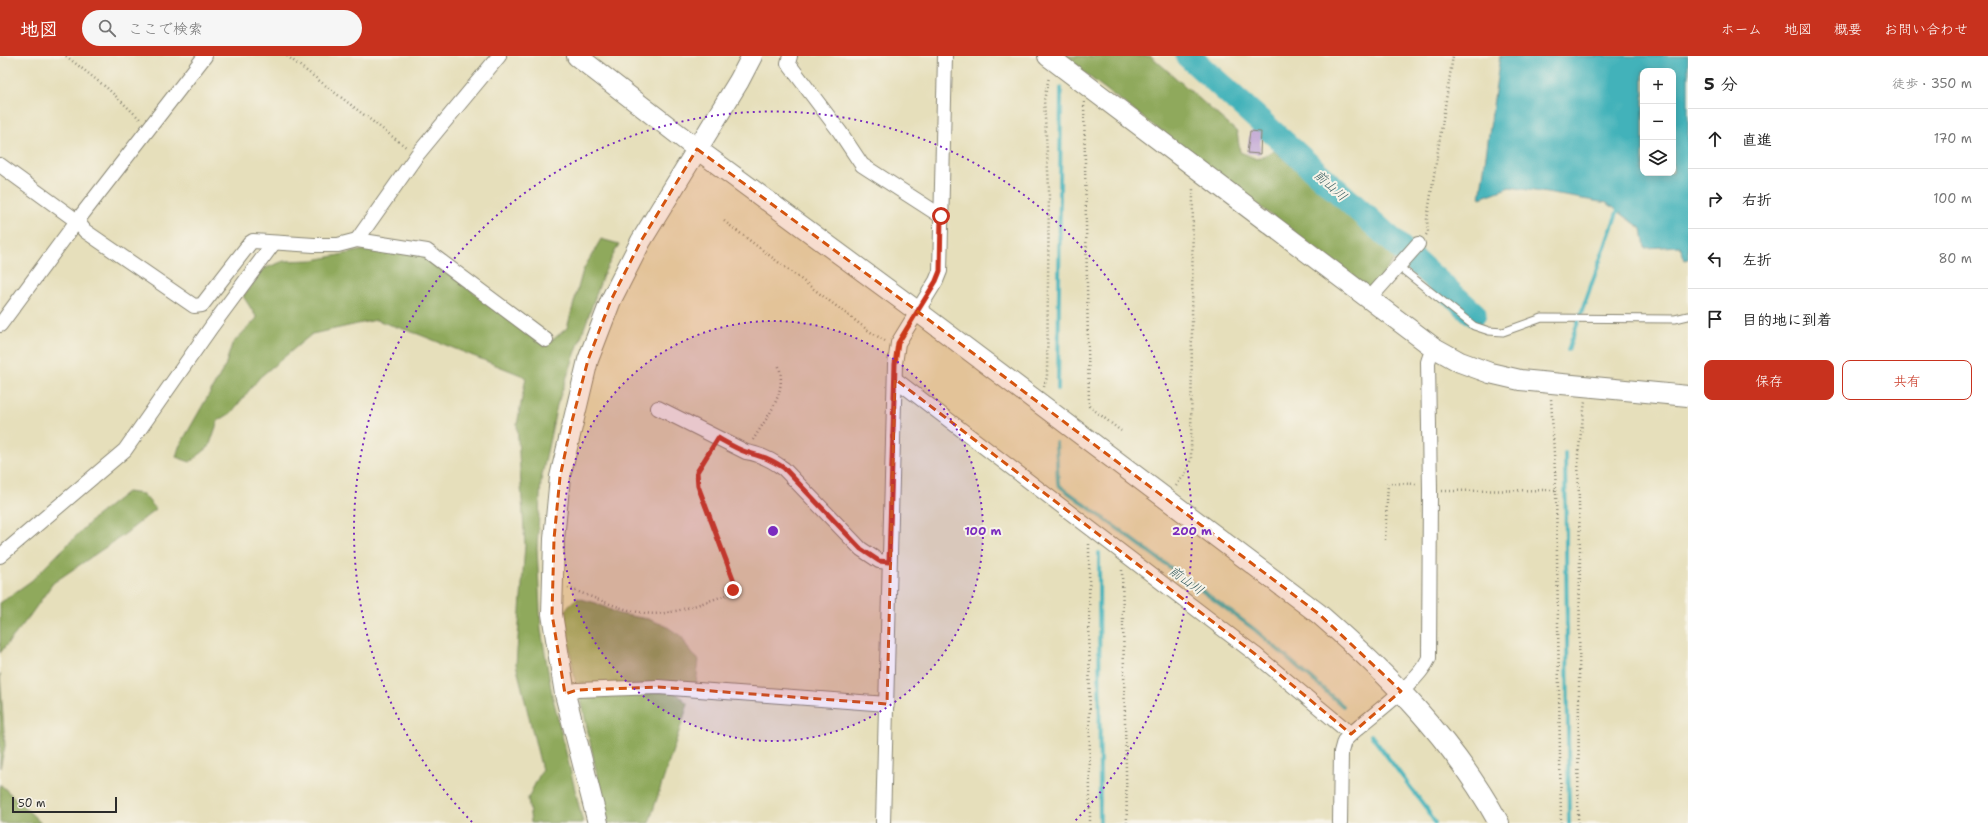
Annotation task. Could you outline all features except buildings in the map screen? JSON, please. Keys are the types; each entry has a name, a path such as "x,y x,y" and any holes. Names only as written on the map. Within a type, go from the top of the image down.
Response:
{"street":[{"path":"0,325 77,221 205,56"},
{"path":"357,240 417,155 499,56"},
{"path":"577,56 697,149 1319,614 1358,648 1401,691 1432,725 1463,766 1499,823"},
{"path":"598,823 565,694 552,614 554,539 560,477 588,360 611,300 641,241 740,81 752,56"},
{"path":"790,56 788,64 840,132 862,165 941,216"},
{"path":"883,823 895,379 898,343 936,281 940,271 945,56"},
{"path":"1054,60 1433,347 1460,362 1490,374 1520,380 1688,396"},
{"path":"0,165 77,221 85,231 189,304 198,307 202,305 250,243 258,241 273,244 338,245 357,240 427,251 546,340"},
{"path":"0,556 125,450 212,326 273,244"},
{"path":"1370,298 1418,244"},
{"path":"1340,823 1341,752 1344,741 1401,691 1425,667 1429,658 1430,487 1428,362 1433,347"},
{"path":"895,379 1255,654 1351,734"},
{"path":"658,408 750,453 773,461 784,468 861,549 879,561 889,562"},
{"path":"565,694 577,690 658,687 887,704"}],"lane":[{"path":"1401,263 1474,326 1489,331 1504,332 1542,318 1674,318 1688,316"}],"path":[{"path":"66,56 106,88 150,128"},
{"path":"287,56 417,155"},
{"path":"1418,244 1428,232 1427,219 1453,56"},
{"path":"1036,401 1042,393 1047,377 1049,188 1044,100 1054,60"},
{"path":"1090,88 1084,95 1083,107 1089,406 1121,431"},
{"path":"1166,499 1185,474 1191,459 1193,188 1195,177 1200,170"},
{"path":"724,221 869,331 885,341 898,343"},
{"path":"750,453 751,444 779,396 781,375 778,364"},
{"path":"1551,384 1556,490 1561,823"},
{"path":"1578,823 1580,552 1578,455 1588,387"},
{"path":"553,586 566,587 634,611 653,614 666,613 727,595 733,590 735,584 698,486 697,472 718,438"},
{"path":"1386,540 1388,483 1430,487 1556,490"},
{"path":"1090,528 1090,823"},
{"path":"1123,553 1121,556 1127,823"}],"highlighted area":[{"path":"697,149 917,311 1319,614 1401,691 1351,734 1255,654 895,379 887,704 658,687 577,690 565,694 552,614 554,539 560,477 572,421 588,360 611,300 641,241"}],"green space":[{"path":"1062,56 1151,56 1237,132 1240,152 1257,159 1274,151 1399,254 1373,287 1367,288"},
{"path":"601,239 619,244 603,275 557,405 541,480 537,548 541,630 552,694 583,823 531,823 528,798 542,770 516,664 525,545 517,425 526,377 418,334 376,320 312,334 260,377 231,413 218,421 209,447 190,462 176,457 179,447 225,366 232,344 257,318 243,296 263,269 284,261 314,260 374,248 422,253 545,346 567,328 583,270"},
{"path":"127,492 143,494 156,509 125,534 53,583 29,617 0,653 0,603 31,581 95,517"},
{"path":"577,598 596,603 619,614 648,619 666,626 682,637 690,652 699,660 696,684 576,686 564,615 568,606"},
{"path":"0,674 5,746 0,768"},
{"path":"674,691 688,704 649,823 607,823 580,694"},
{"path":"0,784 41,823 0,823"}],"water":[{"path":"1500,56 1688,56 1688,259 1685,260 1680,246 1645,248 1642,229 1607,203 1510,187 1480,198"}],"waterway":[{"name":"前山川","path":"1188,56 1474,314"},
{"name":"前山川","path":"1058,389 1061,88"},
{"path":"1568,350 1619,207"},
{"name":"前山川","path":"1056,443 1058,483 1061,487 1254,629 1343,706"},
{"path":"1565,453 1569,823"},
{"path":"1099,553 1100,823"},
{"name":"前山川","path":"1371,735 1426,808 1435,823"}],"route":[{"path":"733,590 735,584 698,486 697,472 718,438 746,452 757,454 773,461 784,468 861,549 879,561 889,562 895,364 898,343 936,281 940,271 941,216"}]}
